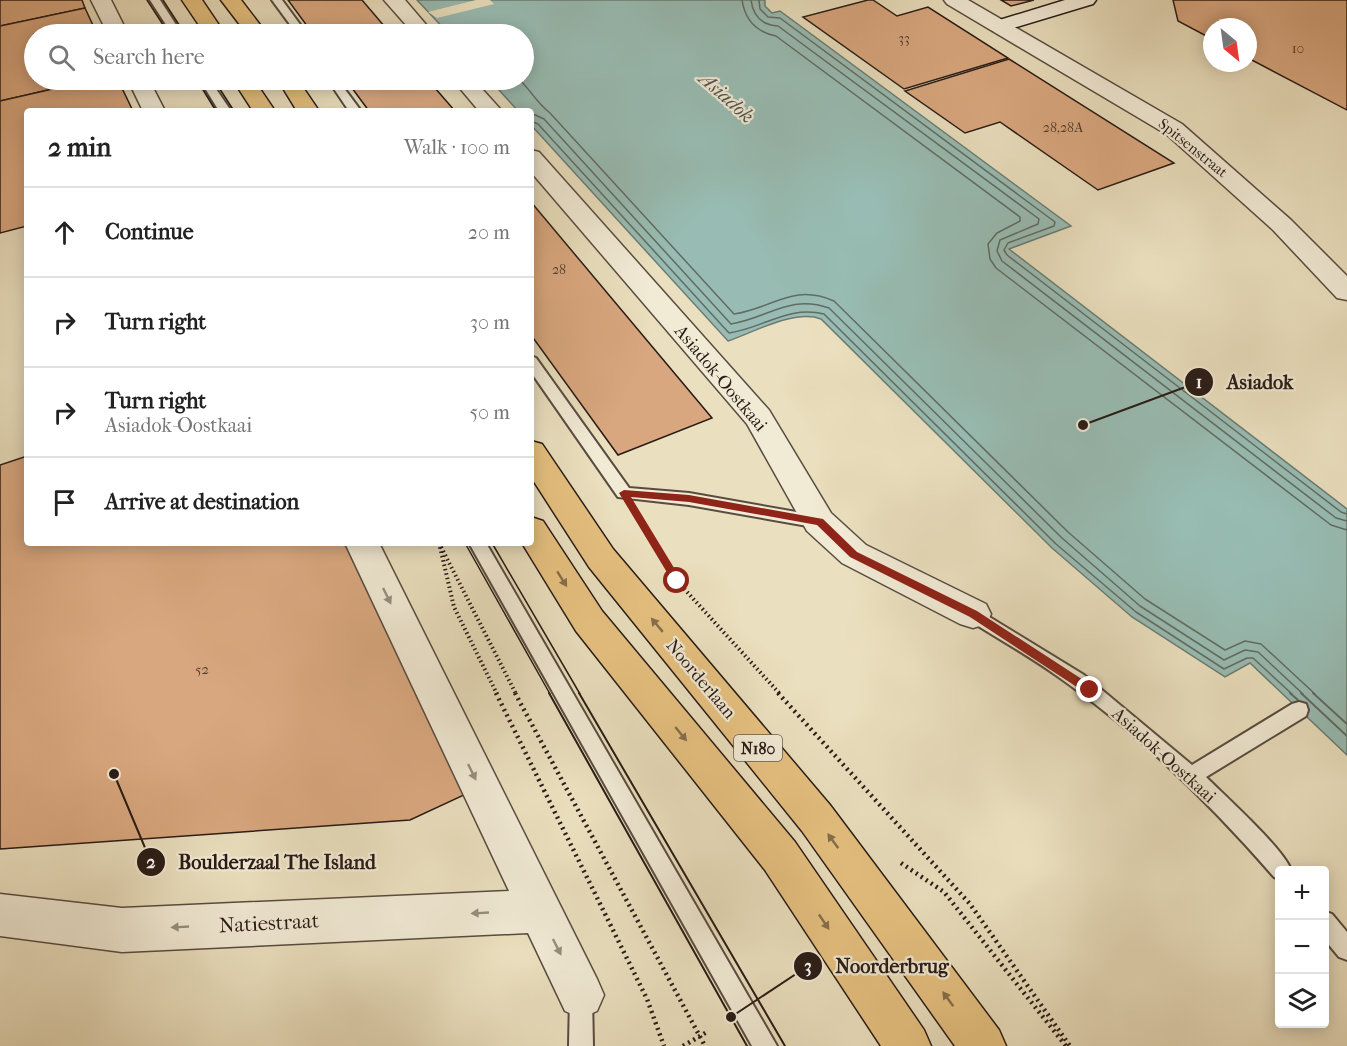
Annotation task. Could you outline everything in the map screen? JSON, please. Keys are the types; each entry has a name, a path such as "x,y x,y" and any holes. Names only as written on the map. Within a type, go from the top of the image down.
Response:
{"main road":[{"path":"192,0 208,24"},
{"path":"231,0 249,24"},
{"path":"250,90 262,108"},
{"path":"294,90 306,108"},
{"name":"Noorderlaan","path":"534,457 601,558 816,818 983,1046"},
{"name":"N180","path":"534,535 589,621 780,856 908,1046"}],"street":[{"path":"101,0 113,24"},
{"path":"394,0 415,24"},
{"name":"Spitsenstraat","path":"954,0 1174,129 1282,225 1347,292"},
{"path":"1000,26 1086,0"},
{"path":"144,90 153,108"},
{"path":"472,90 487,108"},
{"name":"Asiadok-Oostkaai","path":"534,160 758,417 819,522 854,554 973,614"},
{"path":"363,546 538,911 581,995"},
{"name":"Natiestraat","path":"0,915 122,930 538,911"}],"lane":[{"path":"155,0 171,24"},
{"path":"277,0 295,24"},
{"path":"211,90 223,108"},
{"path":"340,90 353,108"},
{"path":"534,365 624,493 689,499 819,522"},
{"path":"479,546 765,1046"},
{"name":"Asiadok-Oostkaai","path":"973,614 1090,690 1191,776 1277,866"},
{"path":"1191,776 1299,710"},
{"path":"1329,928 1347,949"},
{"path":"581,995 581,1046"}],"path":[{"path":"624,493 677,581 970,904 1068,1046"},
{"path":"440,546 454,607 647,999 664,1046"},
{"path":"441,546 541,743 705,1046"},
{"path":"892,857 944,892 1068,1046"},
{"path":"683,1046 707,1032"}],"water":[{"name":"Asiadok","path":"417,0 765,0 765,6 772,13 780,11 1071,226 1009,249 1347,509 1347,755 1250,663 1225,677 1132,617 1052,548 821,319 799,317 787,319 728,341 534,128 534,108 515,108 499,90 534,90 534,24 440,24"}],"pier":[{"path":"476,0 490,0 494,4 437,18 428,12"}],"building":[{"path":"0,0 82,0 85,8 0,26"},
{"path":"288,0 362,0 382,24 306,24"},
{"path":"873,0 897,16 928,7 1008,58 904,89 803,17"},
{"path":"1001,0 1034,0 1011,6"},
{"path":"1173,0 1347,0 1347,110 1257,63 1257,18 1203,18 1203,34 1178,21"},
{"path":"85,8 92,24 24,24 24,90 48,90 0,101 0,26"},
{"path":"1009,59 1174,163 1098,190 1000,122 965,133 905,91"},
{"path":"48,90 123,90 132,108 24,108 24,227 0,233 0,101"},
{"path":"353,90 437,90 452,108 367,108"},
{"path":"534,206 712,418 618,455 534,339"},
{"path":"24,457 24,546 346,546 464,795 410,820 0,849 0,465"}],"tram line":[{"path":"147,0 163,24"},
{"path":"163,0 179,24"},
{"path":"203,90 214,108"},
{"path":"220,90 232,108"},
{"path":"467,546 550,694"},
{"path":"494,546 580,694"},
{"path":"549,693 747,1046"},
{"path":"579,693 785,1046"}],"place":[{"name":"Asiadok","path":"1083,425"},
{"name":"Boulderzaal The Island","path":"114,774"},
{"name":"Noorderbrug","path":"731,1017"}],"route":[{"path":"677,581 624,493 689,499 819,522 854,554 973,614 1090,690"}]}
